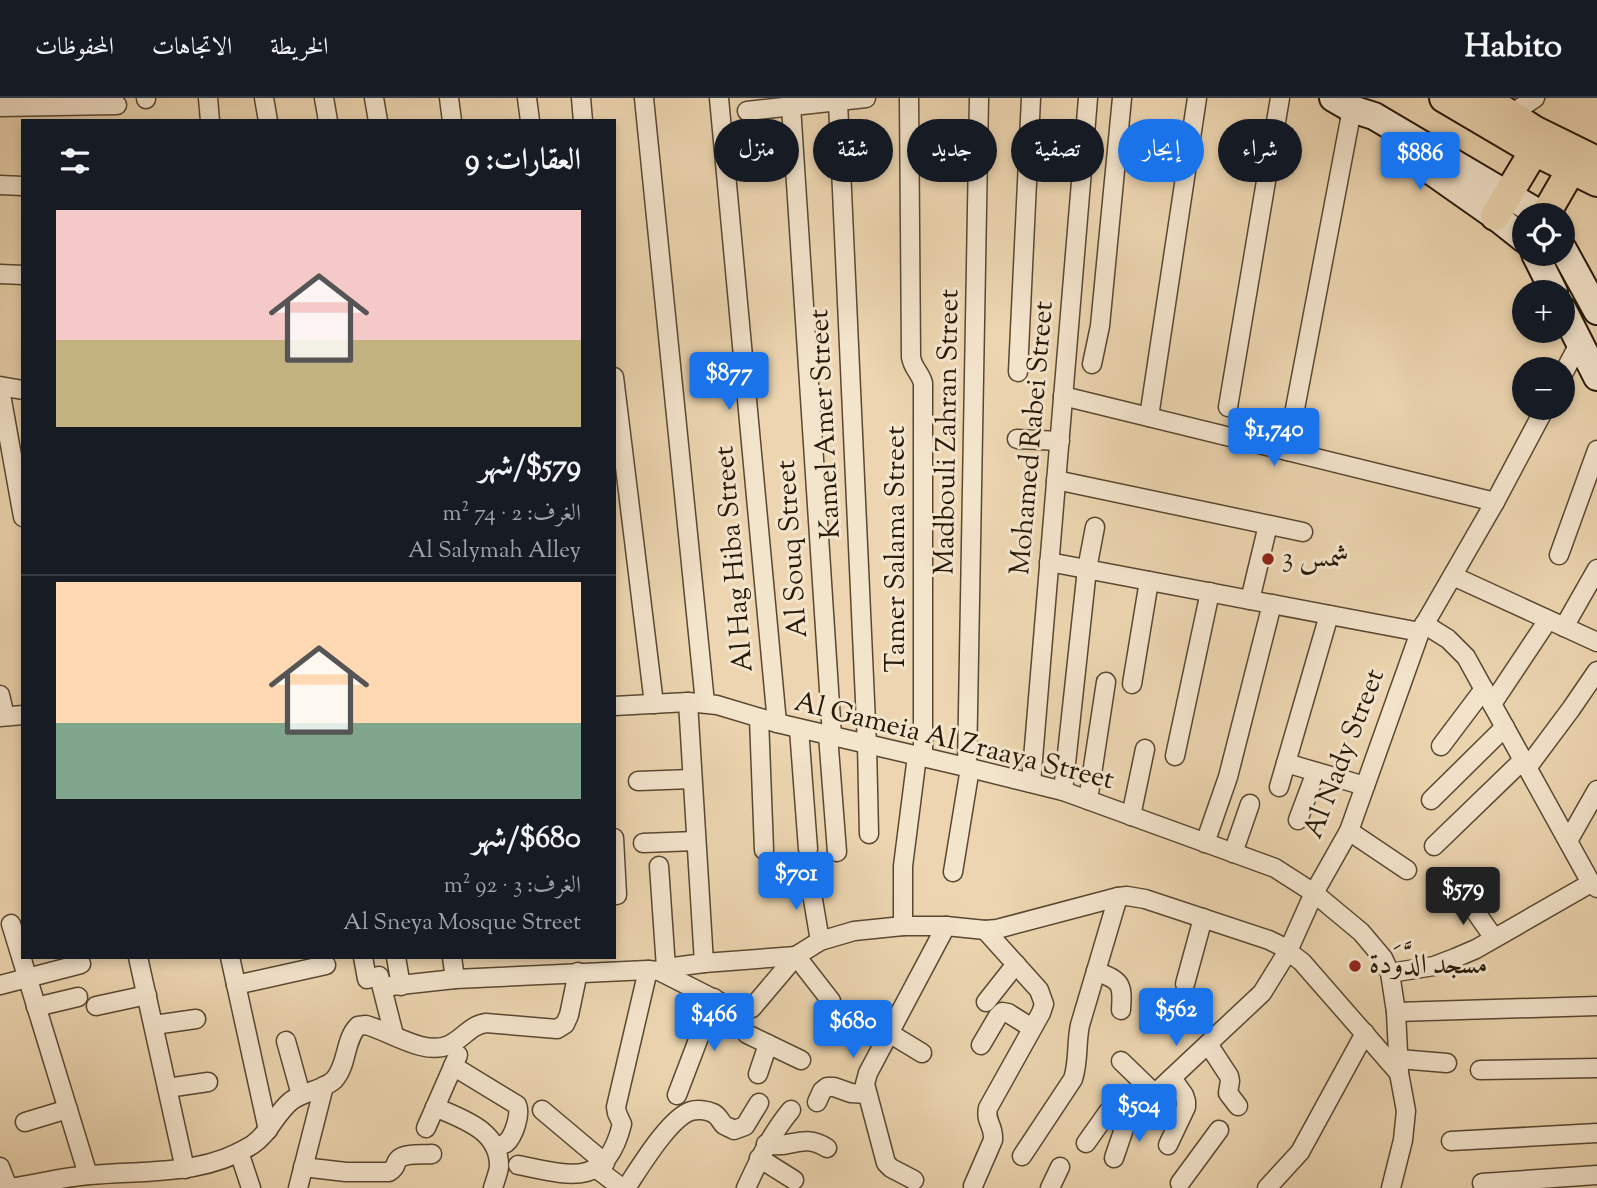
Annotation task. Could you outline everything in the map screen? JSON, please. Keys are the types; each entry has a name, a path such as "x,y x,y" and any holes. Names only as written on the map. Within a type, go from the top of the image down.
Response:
{"main road":[{"path":"1444,98 1534,151 1597,183"},
{"path":"1484,98 1534,130 1597,161"},
{"path":"1343,103 1374,116 1501,205 1512,221"},
{"path":"1501,205 1534,151"},
{"path":"1551,203 1571,170"},
{"path":"1501,205 1512,208"},
{"path":"1572,266 1597,311"},
{"path":"1575,336 1597,377"}],"street":[{"path":"208,98 210,119"},
{"path":"264,98 268,119"},
{"path":"324,98 328,119"},
{"path":"374,98 379,119"},
{"path":"449,98 452,119"},
{"path":"527,98 530,119"},
{"path":"580,98 583,119"},
{"path":"644,98 696,703 692,779 704,963"},
{"name":"Al Hag Hiba Street","path":"719,98 768,721 764,850"},
{"path":"747,111 779,104 866,98"},
{"name":"Tamer Salama Street","path":"902,926 903,866 920,757 923,383 912,365 911,357 909,98"},
{"name":"Madbouli Zahran Street","path":"953,872 968,768 979,98"},
{"path":"1018,372 1031,98"},
{"name":"Mohamed Rabei Street","path":"1031,783 1088,98"},
{"name":"Mohamed Rabei Street","path":"1092,364 1100,326 1122,98"},
{"path":"1149,417 1197,98"},
{"path":"1227,407 1280,98"},
{"path":"1511,114 1535,98"},
{"name":"Kamel Amer Street","path":"833,101 867,744 869,834"},
{"path":"1287,451 1343,103"},
{"name":"Al Souq Street","path":"779,104 837,852"},
{"path":"0,107 117,108"},
{"path":"0,185 21,186"},
{"path":"0,274 21,275"},
{"path":"1069,323 1100,326"},
{"path":"1572,357 1579,344"},
{"path":"21,390 0,388 21,506"},
{"path":"616,393 654,704"},
{"path":"1063,396 1494,502"},
{"name":"Al Nady Street","path":"1128,1117 1262,993 1288,951 1314,893 1349,831 1422,628 1538,420"},
{"path":"1017,439 1060,441"},
{"path":"1559,555 1597,450"},
{"path":"1056,480 1303,532"},
{"path":"1250,600 1268,524"},
{"path":"1063,792 1087,569 1095,527"},
{"path":"1049,562 1329,615 1422,628 1448,639 1466,657 1594,886 1476,949 1434,966 1390,973"},
{"path":"1441,746 1556,624 1597,569"},
{"path":"1453,576 1597,642"},
{"path":"1132,684 1149,581"},
{"path":"1175,756 1210,592"},
{"path":"1205,843 1228,777 1272,604"},
{"path":"1279,787 1329,615"},
{"path":"1434,846 1525,764 1571,709 1597,671"},
{"path":"1088,800 1106,682"},
{"path":"0,695 9,716"},
{"name":"Al Gameia Al Zraaya Street","path":"616,706 696,703 729,708 799,729 1063,792 1275,868 1314,893 1361,932 1382,958 1390,973 1406,1111 1391,1188"},
{"path":"1430,800 1505,727"},
{"path":"799,729 808,849"},
{"path":"1131,816 1145,749"},
{"path":"1286,764 1365,786"},
{"path":"1298,820 1316,772"},
{"path":"638,780 692,779"},
{"path":"1568,841 1597,790"},
{"path":"1233,853 1250,804"},
{"path":"1349,831 1407,870"},
{"path":"643,843 696,841"},
{"path":"591,1173 610,1154 622,1124 616,1107 658,970 659,866"},
{"path":"616,876 617,895"},
{"path":"809,876 820,942"},
{"path":"1464,894 1494,938"},
{"path":"658,970 734,1009 743,1011 752,1008 796,956 820,942 854,931 902,926 997,929 1128,896 1145,899 1269,940 1302,962 1365,1033 1399,1066 1447,1063"},
{"path":"1022,1156 1073,1079 1077,1067 1076,1040 1118,897"},
{"path":"1185,984 1203,918"},
{"path":"914,1180 886,1163 865,1084 868,1073 946,926"},
{"path":"8,930 27,977 88,1175"},
{"path":"973,1186 993,1140 993,1132 986,1117 988,1108 1043,1009 1039,990 985,930"},
{"path":"382,987 569,967 658,970 704,963 796,956"},
{"path":"796,956 831,1001"},
{"path":"138,959 167,1088 185,1188"},
{"path":"230,959 268,1130"},
{"path":"363,959 367,979 379,976 394,1035"},
{"path":"396,959 401,986"},
{"path":"452,959 455,979"},
{"path":"0,985 81,964"},
{"path":"236,985 299,964 326,965"},
{"path":"986,1002 1016,964"},
{"path":"4,1180 88,1175 131,1180 222,1160 255,1143 283,1108 337,1076 352,1034 358,1026 366,1025 423,1047 436,1048 451,1044 474,1026 486,1023 557,1029 565,1024 569,1015 569,967"},
{"path":"1096,971 1115,979 1121,985 1122,1010"},
{"path":"96,1006 147,995"},
{"path":"36,1007 78,997"},
{"path":"677,1095 714,998"},
{"path":"1396,1012 1597,1006"},
{"path":"734,1009 738,1023 747,1034 801,1060"},
{"path":"981,1045 1002,1012 1032,1028"},
{"path":"154,1025 196,1019"},
{"path":"426,1128 469,1030"},
{"path":"1267,1188 1300,1152 1365,1033"},
{"path":"889,1034 922,1053"},
{"path":"286,1041 301,1095"},
{"path":"758,1074 768,1044"},
{"path":"1208,1044 1229,1076 1228,1093 1238,1106"},
{"path":"1122,1061 1155,1094"},
{"path":"453,1066 515,1102 519,1108 509,1140 495,1147"},
{"path":"1480,1070 1597,1068"},
{"path":"1168,1145 1186,1107 1186,1101 1172,1078"},
{"path":"167,1088 208,1082"},
{"path":"298,1188 324,1086"},
{"path":"817,1102 827,1087 867,1094"},
{"path":"518,1165 564,1174 591,1173 624,1188 659,1139 690,1111 712,1112 724,1125 734,1130 745,1126 759,1103"},
{"path":"435,1107 484,1131 495,1147 499,1168 493,1188"},
{"path":"25,1122 68,1109"},
{"path":"542,1110 591,1173"},
{"path":"746,1188 777,1126 790,1110"},
{"path":"1086,1143 1108,1112 1128,1117 1114,1158"},
{"path":"1178,1181 1219,1130"},
{"path":"1451,1141 1597,1133"},
{"path":"763,1151 806,1140 827,1148"},
{"path":"763,1151 794,1180"},
{"path":"239,1152 251,1188"},
{"path":"303,1167 346,1172 389,1172 402,1157 432,1154"},
{"path":"1051,1188 1060,1167"},
{"path":"1482,1183 1597,1175"}],"place":[{"name":"شمس 3","path":"1268,559"},
{"name":"مسجد الدَّوَدة","path":"1355,966"}]}
